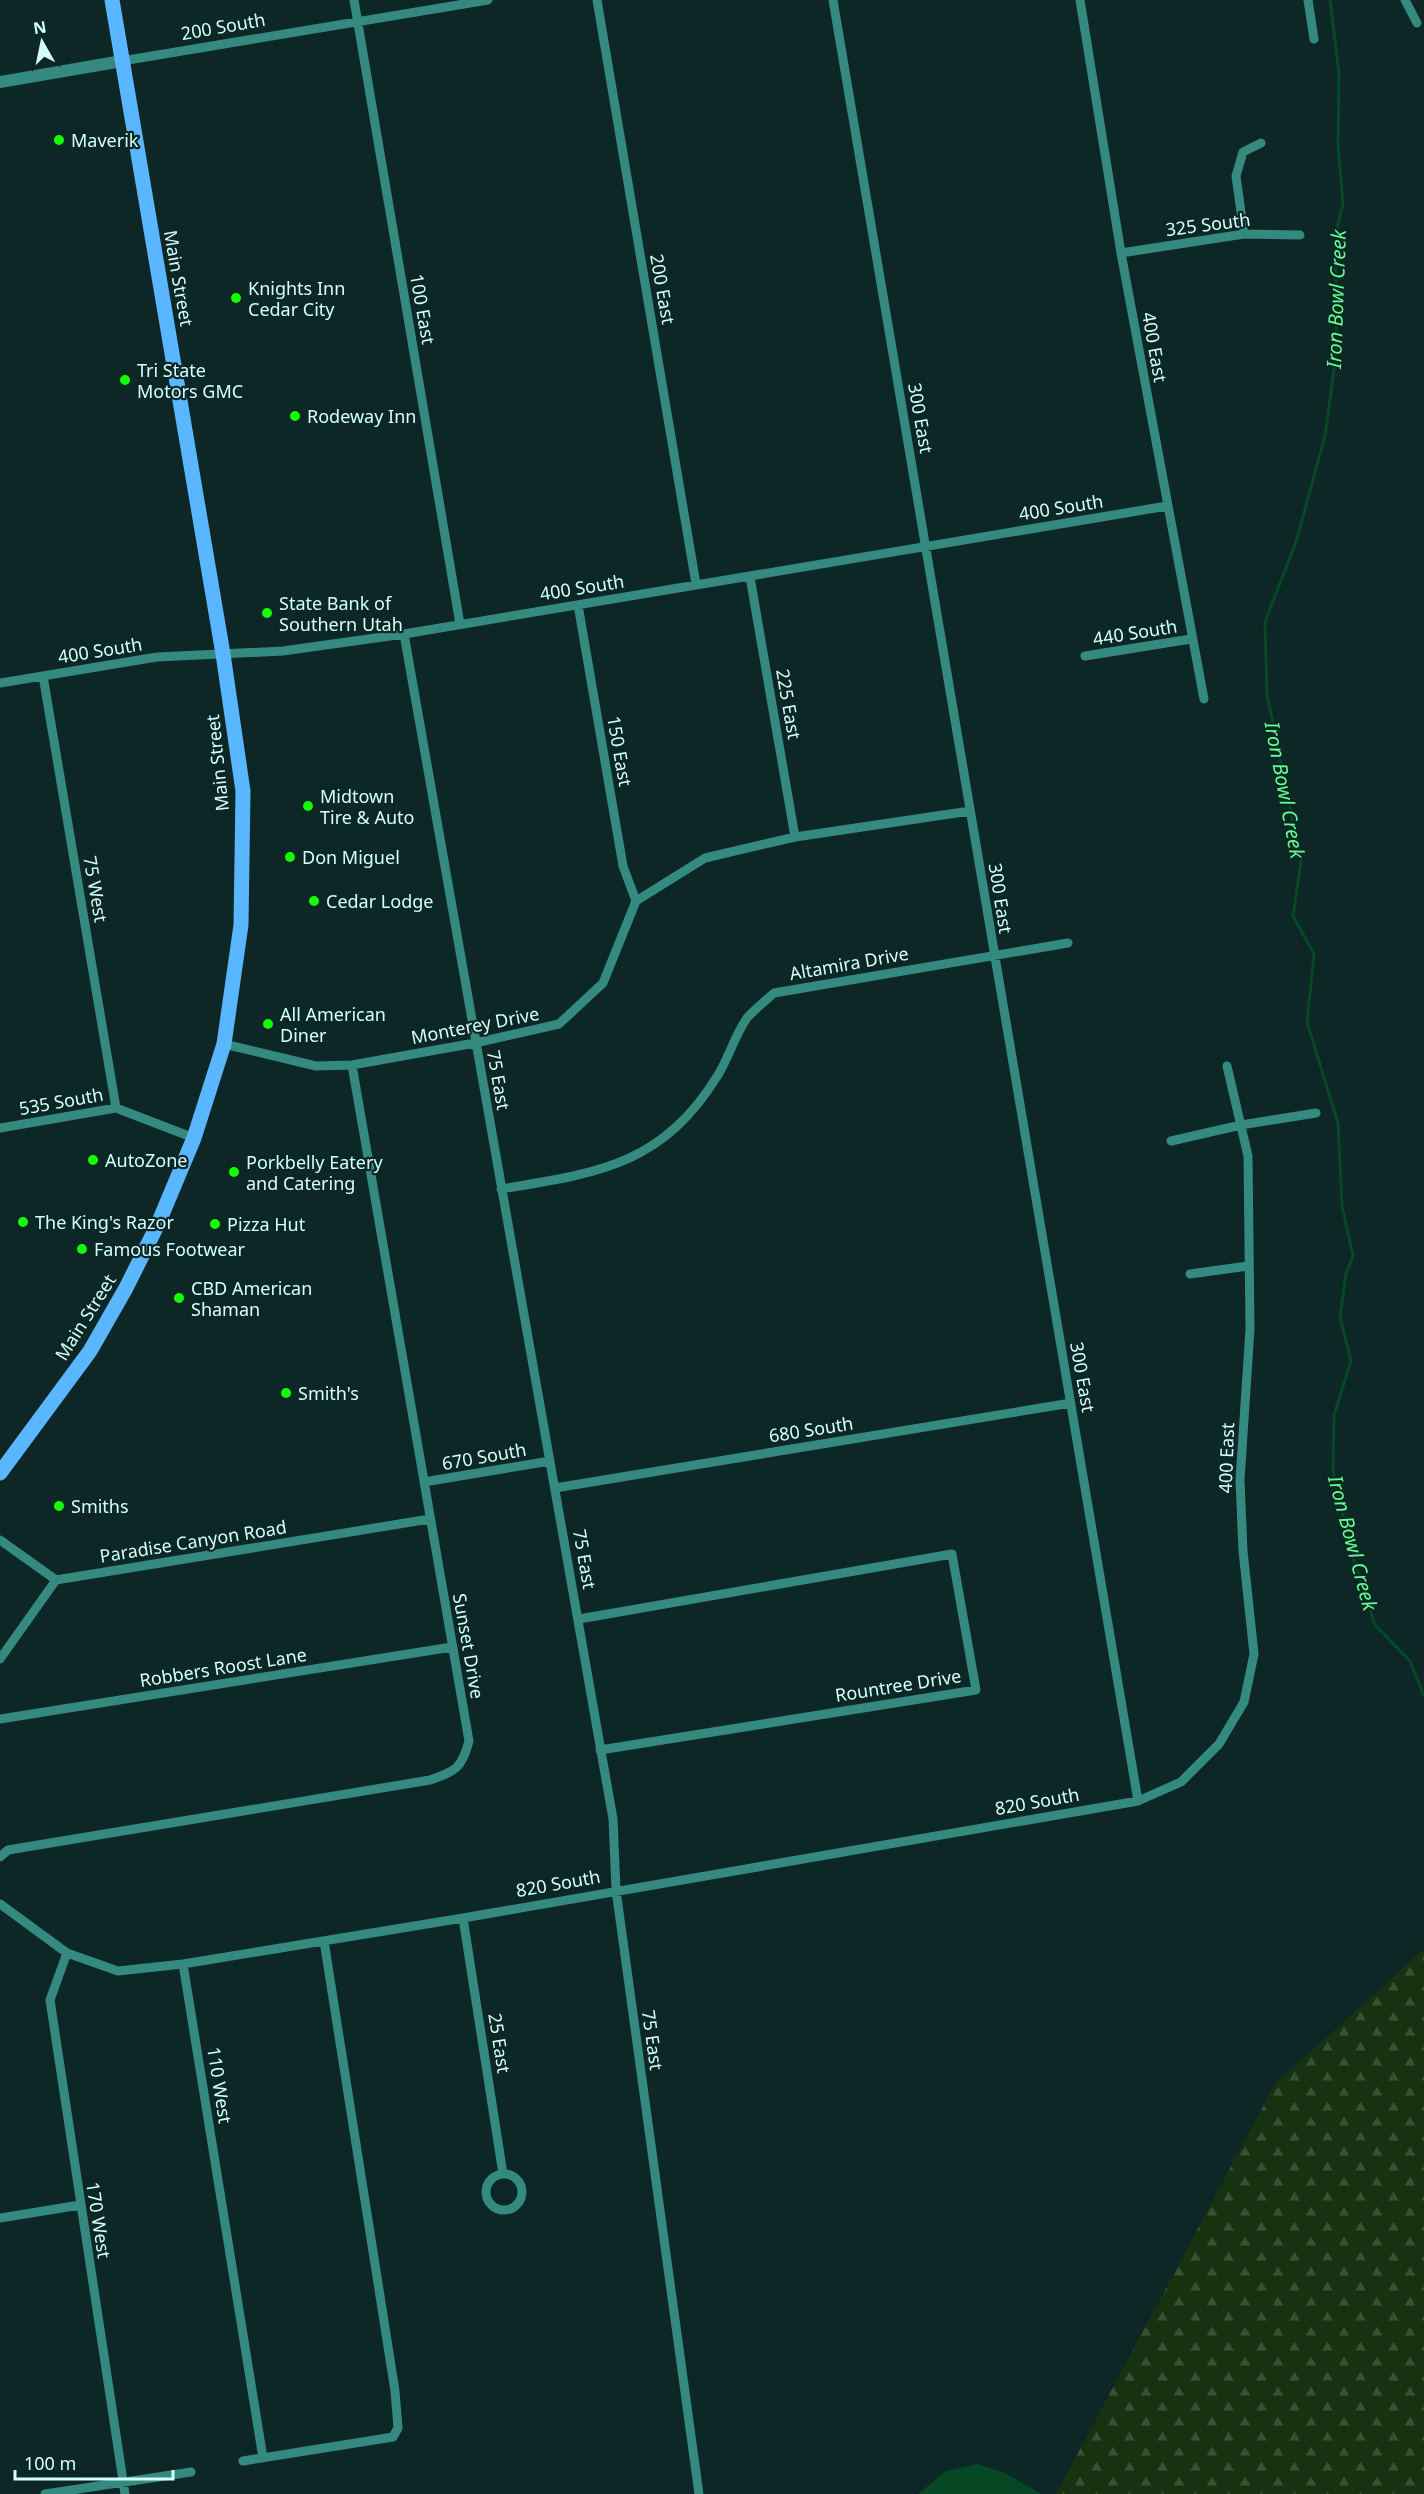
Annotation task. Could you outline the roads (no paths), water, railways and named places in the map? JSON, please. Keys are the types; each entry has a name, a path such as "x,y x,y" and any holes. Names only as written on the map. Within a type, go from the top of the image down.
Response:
{"main road":[{"name":"Main Street","path":"0,1473 90,1351 126,1288 158,1224 194,1138 224,1044 241,925 243,791 223,654 112,0"}],"street":[{"name":"100 East","path":"354,0 460,624"},
{"name":"200 South","path":"0,82 488,0"},
{"name":"200 East","path":"597,0 696,585"},
{"name":"300 East","path":"833,0 1138,1801"},
{"name":"400 East","path":"1080,0 1121,253 1191,639 1204,699"},
{"path":"1308,0 1314,39"},
{"path":"1405,0 1417,22"},
{"path":"1244,234 1236,176 1243,152 1262,143"},
{"name":"325 South","path":"1121,253 1244,234 1300,235"},
{"name":"400 South","path":"0,683 157,657 284,651 404,634 1167,506"},
{"name":"225 East","path":"750,577 795,837"},
{"name":"150 East","path":"578,605 623,866 636,901"},
{"name":"75 East","path":"404,634 613,1819 616,1890 699,2494"},
{"name":"440 South","path":"1085,656 1191,639"},
{"name":"75 West","path":"43,676 116,1107"},
{"path":"636,901 705,858 795,837 970,811"},
{"name":"Monterey Drive","path":"224,1044 316,1066 352,1065 475,1043 559,1024 603,983 636,901"},
{"name":"Altamira Drive","path":"501,1189 589,1174 643,1153 687,1117 717,1076 747,1019 774,993 1068,943"},
{"name":"Sunset Drive","path":"0,1857 8,1850 430,1780 452,1773 464,1761 468,1741 352,1065"},
{"name":"400 East","path":"1138,1801 1181,1782 1219,1744 1244,1702 1254,1654 1243,1551 1240,1480 1250,1329 1248,1156 1227,1066"},
{"name":"535 South","path":"0,1128 116,1107 194,1138"},
{"path":"1171,1141 1241,1125 1316,1113"},
{"path":"1190,1274 1248,1266"},
{"name":"680 South","path":"555,1488 1071,1403"},
{"name":"670 South","path":"424,1482 550,1461"},
{"name":"Paradise Canyon Road","path":"57,1580 430,1520"},
{"path":"0,1540 57,1580 0,1659"},
{"name":"Rountree Drive","path":"579,1619 952,1554 972,1662 976,1690 600,1750"},
{"name":"Robbers Roost Lane","path":"0,1719 452,1647"},
{"name":"820 South","path":"0,1904 67,1953 118,1971 183,1964 463,1918 1138,1801"},
{"name":"25 East","path":"463,1918 503,2174"},
{"path":"243,2461 393,2437 398,2428 395,2391 324,1941"},
{"name":"170 West","path":"67,1953 50,2000 125,2494"},
{"name":"110 West","path":"183,1964 263,2458"},
{"path":"503,2174 515,2177 522,2194 516,2205 505,2210 493,2206 486,2192 493,2177 503,2174"},
{"path":"0,2218 80,2205"},
{"path":"45,2494 191,2472"}],"waterway":[{"name":"Iron Bowl Creek","path":"1330,0 1339,73 1338,146 1343,203 1335,237 1337,348 1325,436 1296,542 1265,622 1267,694 1301,862 1293,916 1314,954 1307,1022 1338,1123 1342,1206 1353,1256 1346,1274 1340,1317 1351,1361 1334,1415 1333,1472 1352,1555 1375,1625 1410,1661 1424,1696"}],"place":[{"name":"Maverik","path":"59,140"},
{"name":"Knights Inn Cedar City","path":"236,298"},
{"name":"Tri State Motors GMC","path":"125,380"},
{"name":"Rodeway Inn","path":"295,416"},
{"name":"State Bank of Southern Utah","path":"267,613"},
{"name":"Midtown Tire & Auto","path":"308,806"},
{"name":"Don Miguel","path":"290,857"},
{"name":"Cedar Lodge","path":"314,901"},
{"name":"All American Diner","path":"268,1024"},
{"name":"AutoZone","path":"93,1160"},
{"name":"Porkbelly Eatery and Catering","path":"234,1172"},
{"name":"The King's Razor","path":"23,1222"},
{"name":"Pizza Hut","path":"215,1224"},
{"name":"Famous Footwear","path":"82,1249"},
{"name":"CBD American Shaman","path":"179,1298"},
{"name":"Smith's","path":"286,1393"},
{"name":"Smiths","path":"59,1506"}]}
